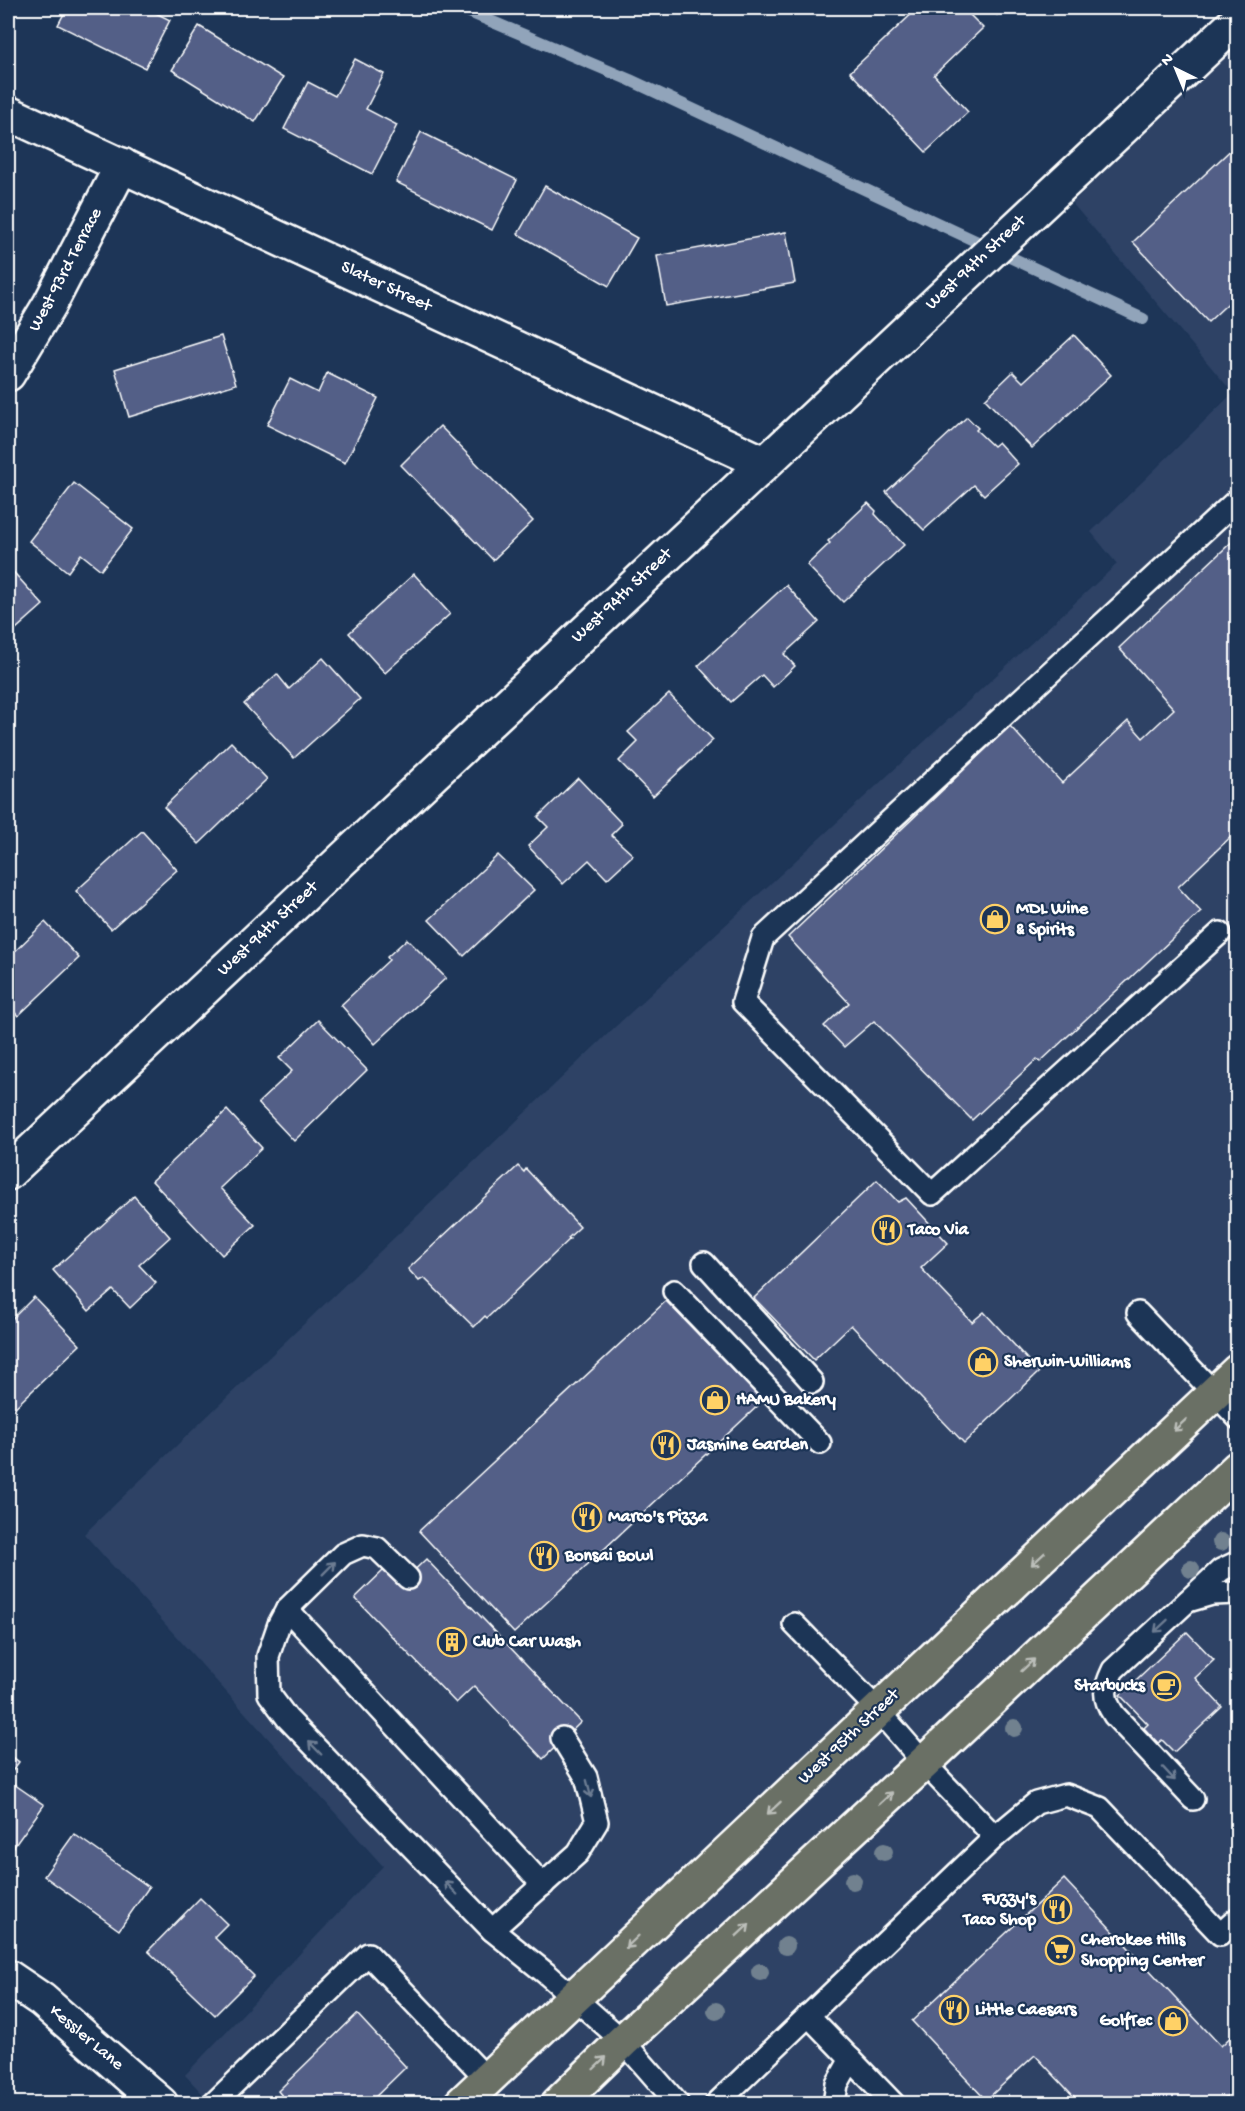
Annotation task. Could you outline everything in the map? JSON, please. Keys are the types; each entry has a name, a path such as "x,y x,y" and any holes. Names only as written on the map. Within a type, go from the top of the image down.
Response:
{"main road":[{"name":"West 95th Street","path":"461,2103 1238,1371"},
{"path":"558,2103 1238,1468"}],"street":[{"name":"West 94th Street","path":"8,1173 1238,20"},
{"name":"Slater Street","path":"8,113 764,463"},
{"name":"West 93rd Terrace","path":"8,374 50,304 122,165"},
{"name":"Kessler Lane","path":"8,1977 42,2000 161,2103"}],"lane":[{"path":"1220,933 932,1194 743,1002 763,938 1238,499"},
{"path":"704,1263 812,1382"},
{"path":"674,1291 820,1443"},
{"path":"1138,1313 1238,1418"},
{"path":"408,1578 377,1548 363,1545 343,1554 287,1609 279,1624 268,1656 269,1694 287,1719 492,1930 548,1974 622,2041 678,2103"},
{"path":"1193,1799 1114,1715 1106,1703 1105,1686 1113,1670 1221,1570 1238,1562"},
{"path":"1186,1602 1212,1594 1238,1593"},
{"path":"287,1609 543,1885"},
{"path":"794,1624 878,1710 924,1763 995,1837"},
{"path":"492,1930 578,1853 597,1822 586,1777 562,1738"},
{"path":"716,2103 995,1837 1036,1803 1066,1795 1100,1808 1220,1934 1238,1918"},
{"path":"213,2103 368,1954 487,2079"},
{"path":"808,2016 894,2103"},
{"path":"834,2103 837,2084 851,2059"}],"shaded area":[{"path":"1237,43 1237,2103 211,2103 185,2075 383,1866 84,1534 615,1027 1117,564 1091,532 1233,393 1072,203"}],"building":[{"path":"67,8 146,8 170,20 145,68 58,25"},
{"path":"918,8 963,8 983,28 934,75 968,112 926,152 850,72"},
{"path":"990,8 1004,8 997,15"},
{"path":"199,26 283,78 255,122 172,70"},
{"path":"355,59 384,74 366,109 397,125 372,174 284,129 308,82 335,96"},
{"path":"421,132 517,180 492,230 396,182"},
{"path":"1238,143 1238,294 1208,322 1133,242"},
{"path":"545,186 637,238 609,286 518,234"},
{"path":"786,232 795,283 666,306 657,256"},
{"path":"1074,335 1111,375 1032,448 985,399 1013,372 1023,382"},
{"path":"221,336 236,384 129,417 115,369"},
{"path":"327,373 378,398 345,463 267,425 290,379 318,393"},
{"path":"967,417 978,428 976,430 993,446 998,442 1018,464 984,495 974,485 924,530 886,492"},
{"path":"440,426 533,521 493,560 401,465"},
{"path":"74,483 133,529 101,570 81,554 68,572 29,541"},
{"path":"868,503 876,511 875,514 904,545 843,602 807,565 830,543 828,541"},
{"path":"1238,536 1238,830 1178,887 1201,912 1040,1062 1037,1059 972,1120 874,1021 844,1047 824,1026 849,1003 788,937 1010,726 1062,783 1128,721 1143,738 1174,709 1119,648"},
{"path":"8,566 43,605 8,636"},
{"path":"414,574 450,614 385,673 349,633"},
{"path":"786,585 819,622 784,654 795,666 773,687 762,675 731,702 698,666"},
{"path":"323,658 360,699 294,758 244,704 277,674 289,689"},
{"path":"669,694 713,740 653,796 619,761 638,742 628,732"},
{"path":"231,742 267,779 199,844 164,807"},
{"path":"578,778 622,824 611,835 633,855 607,879 589,860 563,884 528,846 548,827 538,817"},
{"path":"142,831 177,870 111,929 76,891"},
{"path":"498,855 534,890 464,956 429,920"},
{"path":"45,922 79,958 18,1016 8,1005 8,958"},
{"path":"407,939 446,978 375,1044 341,1005 389,960 387,957"},
{"path":"318,1020 367,1070 294,1141 258,1103 292,1071 279,1058"},
{"path":"227,1110 262,1148 220,1188 255,1225 222,1255 152,1181"},
{"path":"518,1166 524,1172 526,1169 580,1227 487,1318 485,1316 474,1327 424,1278 419,1281 408,1269"},
{"path":"877,1180 898,1202 906,1198 948,1243 921,1268 972,1322 984,1312 1039,1372 964,1443 851,1325 814,1360 754,1298"},
{"path":"134,1196 170,1237 139,1265 156,1283 130,1308 113,1290 89,1311 53,1270"},
{"path":"34,1297 80,1345 8,1414 8,1323"},
{"path":"666,1301 763,1401 514,1633 419,1531"},
{"name":"Club Car Wash","path":"426,1559 581,1722 543,1759 474,1686 456,1703 355,1598 384,1570 399,1585"},
{"name":"Starbucks","path":"1187,1632 1214,1660 1195,1678 1222,1707 1174,1752 1162,1740 1158,1743 1144,1728 1148,1724 1120,1695"},
{"path":"8,1753 19,1762 8,1777"},
{"path":"8,1780 44,1805 8,1855"},
{"path":"74,1834 149,1887 119,1930 44,1876"},
{"name":"Cherokee Hills Shopping Center","path":"1064,1879 1221,2046 1238,2030 1238,2092 1206,2104 1081,2104 1035,2055 986,2100 912,2021"},
{"path":"200,1898 227,1924 214,1937 254,1976 215,2015 148,1951"},
{"path":"357,2014 406,2067 368,2104 289,2104 278,2091"}],"waterway":[{"path":"460,8 630,80 1143,319"}],"place":[{"name":"MDL Wine & Spirits","path":"995,919"},
{"name":"Taco Via","path":"887,1230"},
{"name":"Sherwin-Williams","path":"983,1362"},
{"name":"HAMU Bakery","path":"715,1400"},
{"name":"Jasmine Garden","path":"666,1445"},
{"name":"Marco's Pizza","path":"587,1517"},
{"name":"Bonsai Bowl","path":"544,1556"},
{"name":"Club Car Wash","path":"452,1642"},
{"name":"Starbucks","path":"1166,1686"},
{"name":"Fuzzy's Taco Shop","path":"1057,1909"},
{"name":"Cherokee Hills Shopping Center","path":"1060,1950"},
{"name":"Little Caesars","path":"954,2010"},
{"name":"GolfTec","path":"1173,2021"}]}
